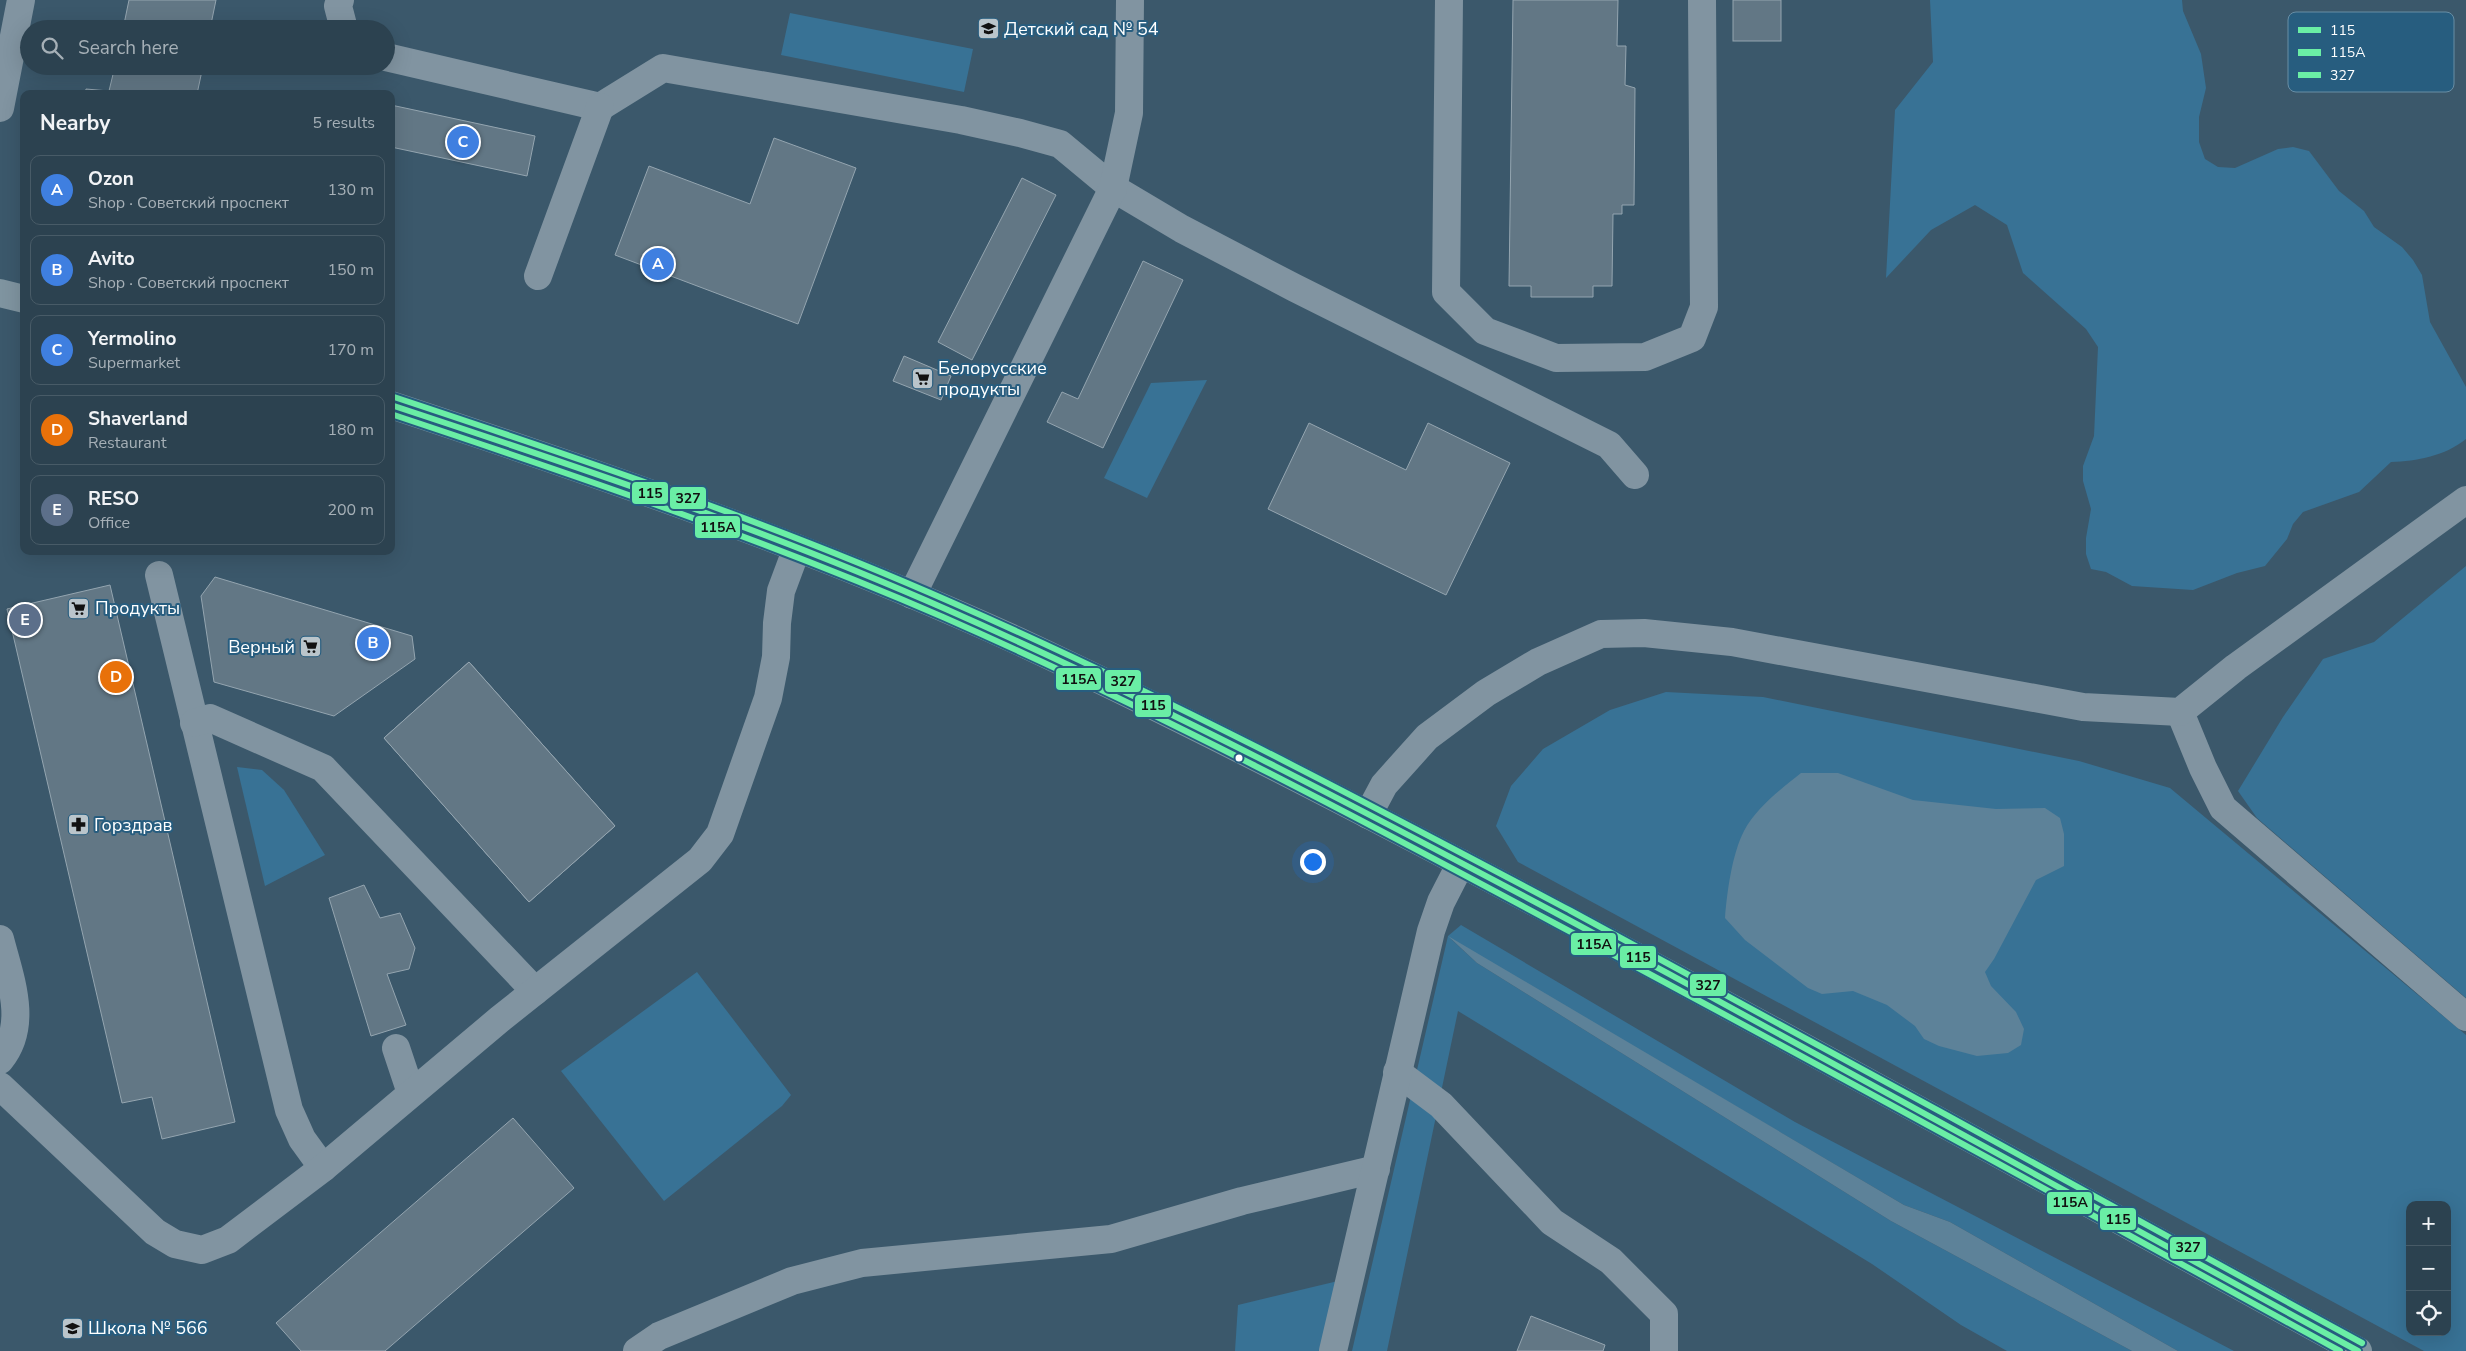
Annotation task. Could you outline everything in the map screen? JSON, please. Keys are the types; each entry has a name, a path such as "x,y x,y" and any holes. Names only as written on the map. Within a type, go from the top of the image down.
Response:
{"main road":[{"path":"0,293 20,298"},
{"path":"395,406 560,461 797,548 1035,650 1259,759 1460,863 1638,958 2358,1351"}],"street":[{"path":"0,108 21,0"},
{"path":"340,0 338,6 342,20"},
{"path":"912,596 1113,188 1129,113 1130,0"},
{"path":"1449,0 1446,292 1485,330 1556,358 1645,357 1692,338 1704,307 1702,0"},
{"path":"395,59 600,107"},
{"path":"538,276 600,107 662,68 1020,132 1060,144 1113,188 1182,229 1271,276 1609,445 1635,475"},
{"path":"1368,815 1384,785 1427,737 1486,693 1538,662 1601,634 1644,633 1732,642 2083,707 2180,712 2236,667 2466,500"},
{"path":"0,1086 155,1232 175,1244 202,1250 228,1240 323,1168 535,991 700,860 720,834 768,698 776,657 777,623 781,591 797,548"},
{"path":"159,575 289,1110 302,1139 323,1168"},
{"path":"2180,712 2203,768 2223,808 2466,1016"},
{"path":"194,723 210,718 323,768 535,991"},
{"path":"1333,1351 1431,931 1440,902 1460,863"},
{"path":"0,939 14,996 16,1024 9,1049 0,1060"},
{"path":"396,1048 411,1093"},
{"path":"1397,1072 1441,1106 1552,1222 1611,1262 1664,1314 1664,1351"},
{"path":"637,1351 659,1336 783,1284 853,1265 940,1254 1111,1239 1242,1201 1376,1170"}],"shaded area":[{"path":"1930,0 2182,0 2183,11 2201,54 2206,88 2199,117 2199,142 2205,159 2218,167 2235,168 2278,149 2293,147 2309,151 2339,191 2364,211 2374,227 2402,247 2422,275 2430,322 2466,387 2466,439 2449,450 2440,453 2411,460 2391,462 2359,492 2303,512 2293,524 2287,539 2265,566 2237,573 2193,590 2132,586 2106,572 2091,569 2086,554 2086,538 2091,509 2083,481 2083,466 2094,436 2098,347 2086,329 2023,273 2007,225 1975,205 1931,230 1886,278 1895,110 1933,62"},
{"path":"790,13 973,49 964,92 781,55"},
{"path":"1207,380 1147,498 1104,478 1151,383"},
{"path":"2466,566 2466,998 2257,818 2238,791 2283,717 2323,659 2374,642"},
{"path":"1666,692 1763,697 2079,761 2170,788 2466,1035 2466,1351 2424,1351 1518,862 1496,826 1511,786 1543,749 1610,710"},
{"path":"237,767 262,770 284,790 325,855 265,886"},
{"path":"1801,773 1838,773 1913,800 1996,809 2045,808 2060,818 2064,834 2064,866 2036,880 1994,959 1985,972 1991,986 2016,1012 2024,1029 2021,1045 2008,1053 1977,1056 1939,1046 1924,1039 1915,1026 1887,1005 1853,991 1822,994 1808,988 1745,940 1725,918 1733,862 1744,831 1755,814 1777,792"},
{"path":"1461,925 1795,1122 2234,1351 2178,1351 1950,1222 1904,1205 1451,939 1477,963 1891,1221 2132,1351 2007,1351 1961,1325 1872,1264 1458,1011 1387,1351 1352,1351 1448,936"},
{"path":"1448,936 1904,1205 1950,1222 2178,1351 2132,1351 1891,1221 1477,963"},
{"path":"697,972 791,1095 782,1106 664,1201 561,1071"},
{"path":"1338,1281 1320,1351 1235,1351 1238,1305"}],"building":[{"path":"129,0 216,0 212,20 125,20"},
{"path":"1513,0 1618,0 1617,46 1626,46 1625,85 1635,88 1634,205 1622,205 1622,214 1613,214 1612,286 1593,286 1593,297 1531,297 1531,286 1509,286"},
{"path":"1733,0 1781,0 1781,41 1733,41"},
{"path":"113,75 201,75 198,90 109,90"},
{"path":"395,106 535,136 527,176 395,148"},
{"path":"774,138 856,168 798,324 615,255 649,166 750,204"},
{"path":"1022,178 1056,195 972,360 938,342"},
{"path":"1143,261 1183,280 1103,448 1047,422 1062,392 1078,399"},
{"name":"Белорусские продукты","path":"904,356 951,376 941,400 893,381"},
{"path":"1309,423 1406,470 1428,423 1510,463 1446,595 1268,509"},
{"path":"215,577 412,636 415,659 334,716 214,682 201,596"},
{"path":"110,585 235,1122 162,1139 152,1097 122,1103 7,609"},
{"path":"469,662 615,826 529,902 384,738"},
{"path":"469,662 615,826 529,902 384,738"},
{"path":"364,885 380,918 400,913 415,948 409,969 387,974 406,1025 371,1036 329,898"},
{"path":"513,1118 574,1188 385,1351 301,1351 276,1323"},
{"path":"1531,1316 1605,1345 1603,1351 1517,1351"}],"transit line":[{"name":"327","path":"395,397 605,468 745,518 951,602 1108,674 1264,750 1571,911 2362,1343"},
{"name":"115","path":"395,406 602,476 742,526 948,610 1105,682 1338,798 1567,919 2358,1351"},
{"name":"115А","path":"395,415 669,509 875,588 1021,652 1176,726 1253,764 1481,884 1851,1083 2340,1351"}],"place":[{"name":"Детский сад № 54","path":"988,29"},
{"name":"Yermolino","path":"463,142"},
{"name":"Ozon","path":"658,264"},
{"name":"Белорусские продукты","path":"922,378"},
{"name":"Продукты","path":"79,608"},
{"name":"RESO","path":"25,620"},
{"name":"Avito","path":"373,643"},
{"name":"Верный","path":"311,647"},
{"name":"Shaverland","path":"116,677"},
{"name":"Горздрав","path":"78,825"},
{"name":"Школа № 566","path":"72,1328"}]}
